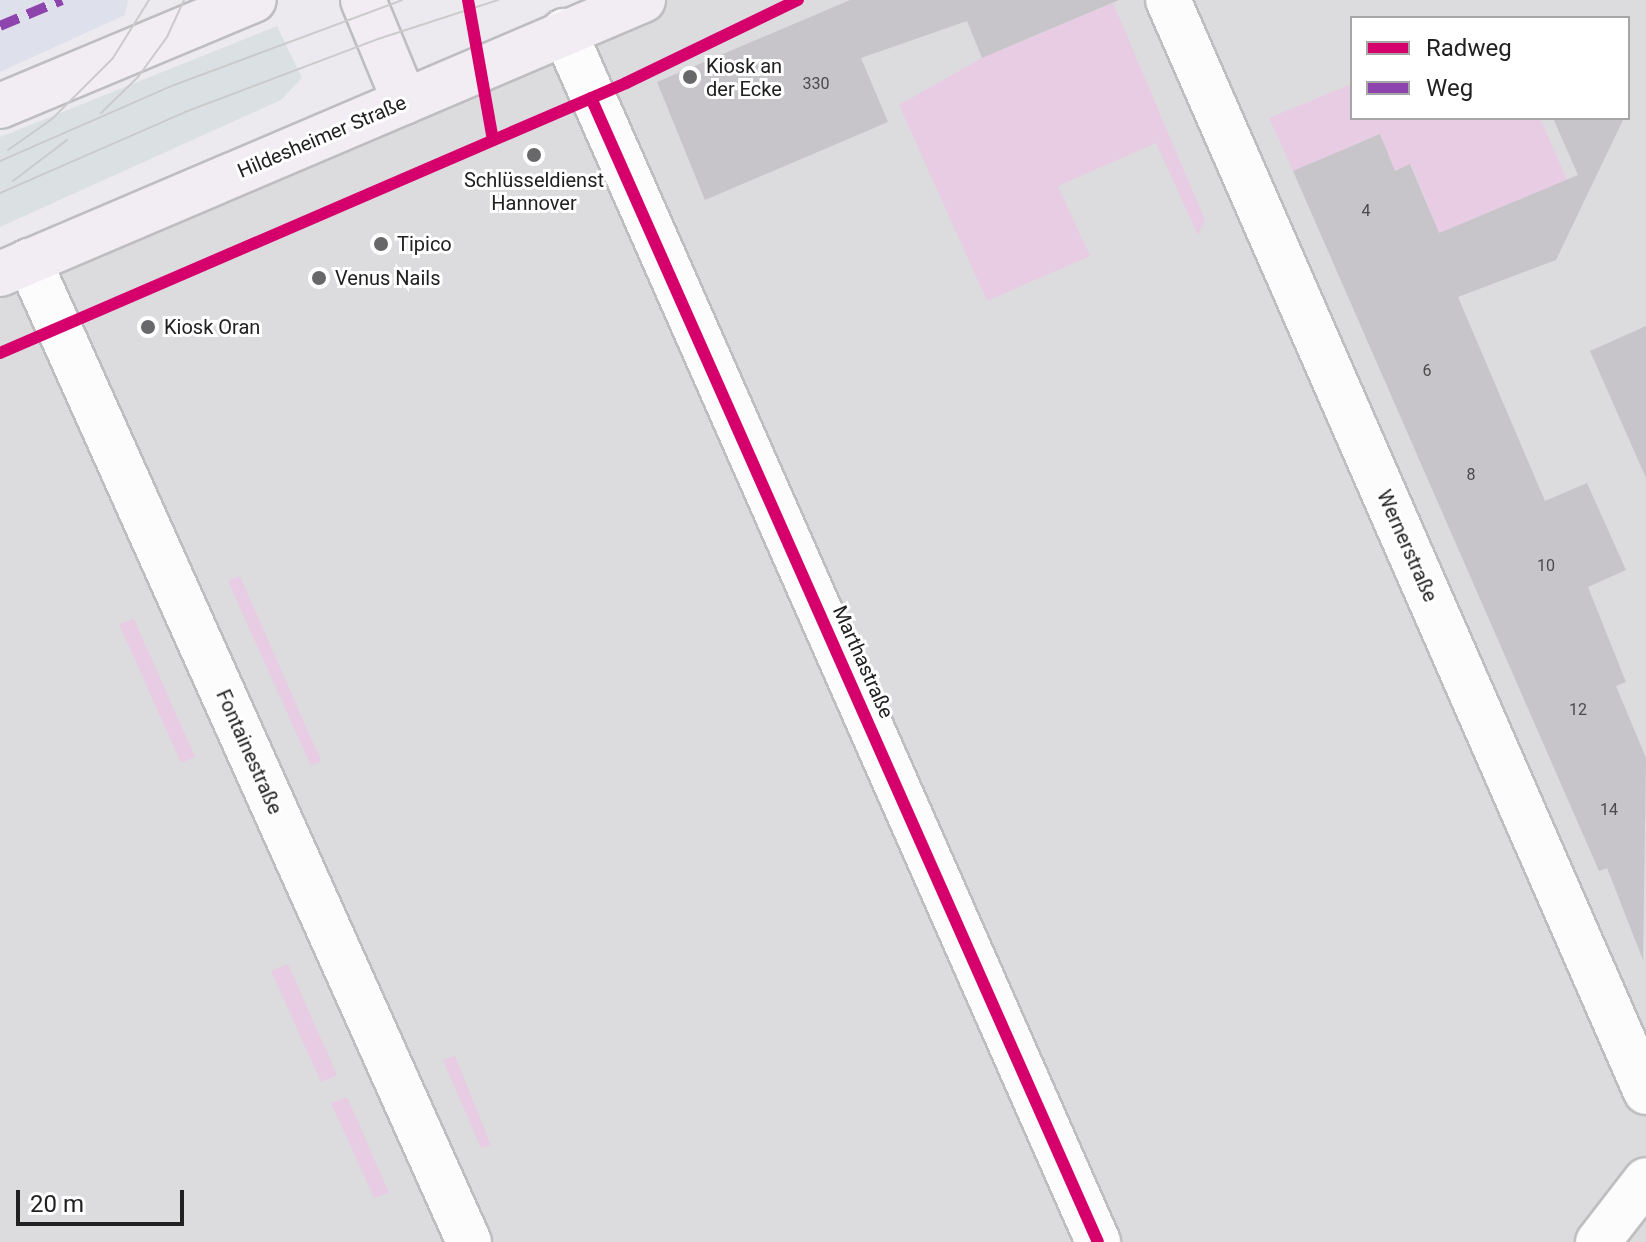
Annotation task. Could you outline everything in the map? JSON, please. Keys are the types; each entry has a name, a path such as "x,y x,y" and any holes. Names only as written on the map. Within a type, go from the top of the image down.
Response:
{"main road":[{"path":"0,106 254,0"},
{"path":"363,0 405,102"},
{"name":"Hildesheimer Straße","path":"15,267 643,0"}],"street":[{"name":"Wernerstraße","path":"1168,0 1646,1092"},
{"name":"Marthastraße","path":"564,31 1098,1242"},
{"name":"Fontainestraße","path":"15,267 469,1242"},
{"path":"1598,1242 1646,1180"}],"shaded area":[{"path":"0,0 128,0 125,15 0,72"},
{"path":"643,0 1646,0 1646,1242 0,1242 0,274"},
{"path":"1113,3 1205,220 1198,235 1156,143 1058,186 1090,256 987,301 899,105 982,58"},
{"path":"277,26 302,78 281,100 0,227 0,137"},
{"path":"1350,85 1350,120 1541,120 1567,180 1446,230 1430,249 1429,207 1411,165 1395,171 1380,134 1293,171 1269,118"},
{"path":"240,576 321,761 311,766 228,581"},
{"path":"134,619 195,757 181,763 119,624"},
{"path":"288,964 337,1075 321,1082 271,971"},
{"path":"455,1056 491,1145 481,1148 443,1060"},
{"path":"347,1097 389,1193 374,1198 331,1103"}],"building":[{"path":"850,0 1119,0 982,58 967,21 861,58 888,122 705,200 657,82"},
{"path":"1554,120 1623,120 1556,260 1458,297 1545,501 1587,483 1626,570 1588,587 1626,682 1616,686 1646,758 1643,960 1607,868 1599,871 1293,171 1380,134 1395,171 1410,164 1439,233 1578,175"},
{"path":"1646,326 1646,478 1590,351"}],"tram line":[{"path":"8,150 52,119 113,58 149,0"},
{"path":"101,113 138,77 167,37 184,0"},
{"path":"0,161 174,85 402,0"},
{"path":"0,193 185,112 378,39 498,0"},
{"path":"13,181 67,140"}],"marked path":[{"path":"0,26 62,0"}],"cycle path":[{"path":"468,0 493,140"},
{"path":"0,353 626,83 798,0"},
{"path":"591,98 1098,1242"}],"place":[{"name":"Kiosk an der Ecke","path":"690,77"},
{"name":"Schlüsseldienst Hannover","path":"534,155"},
{"name":"Tipico","path":"381,244"},
{"name":"Venus Nails","path":"319,278"},
{"name":"Kiosk Oran","path":"148,327"}]}
